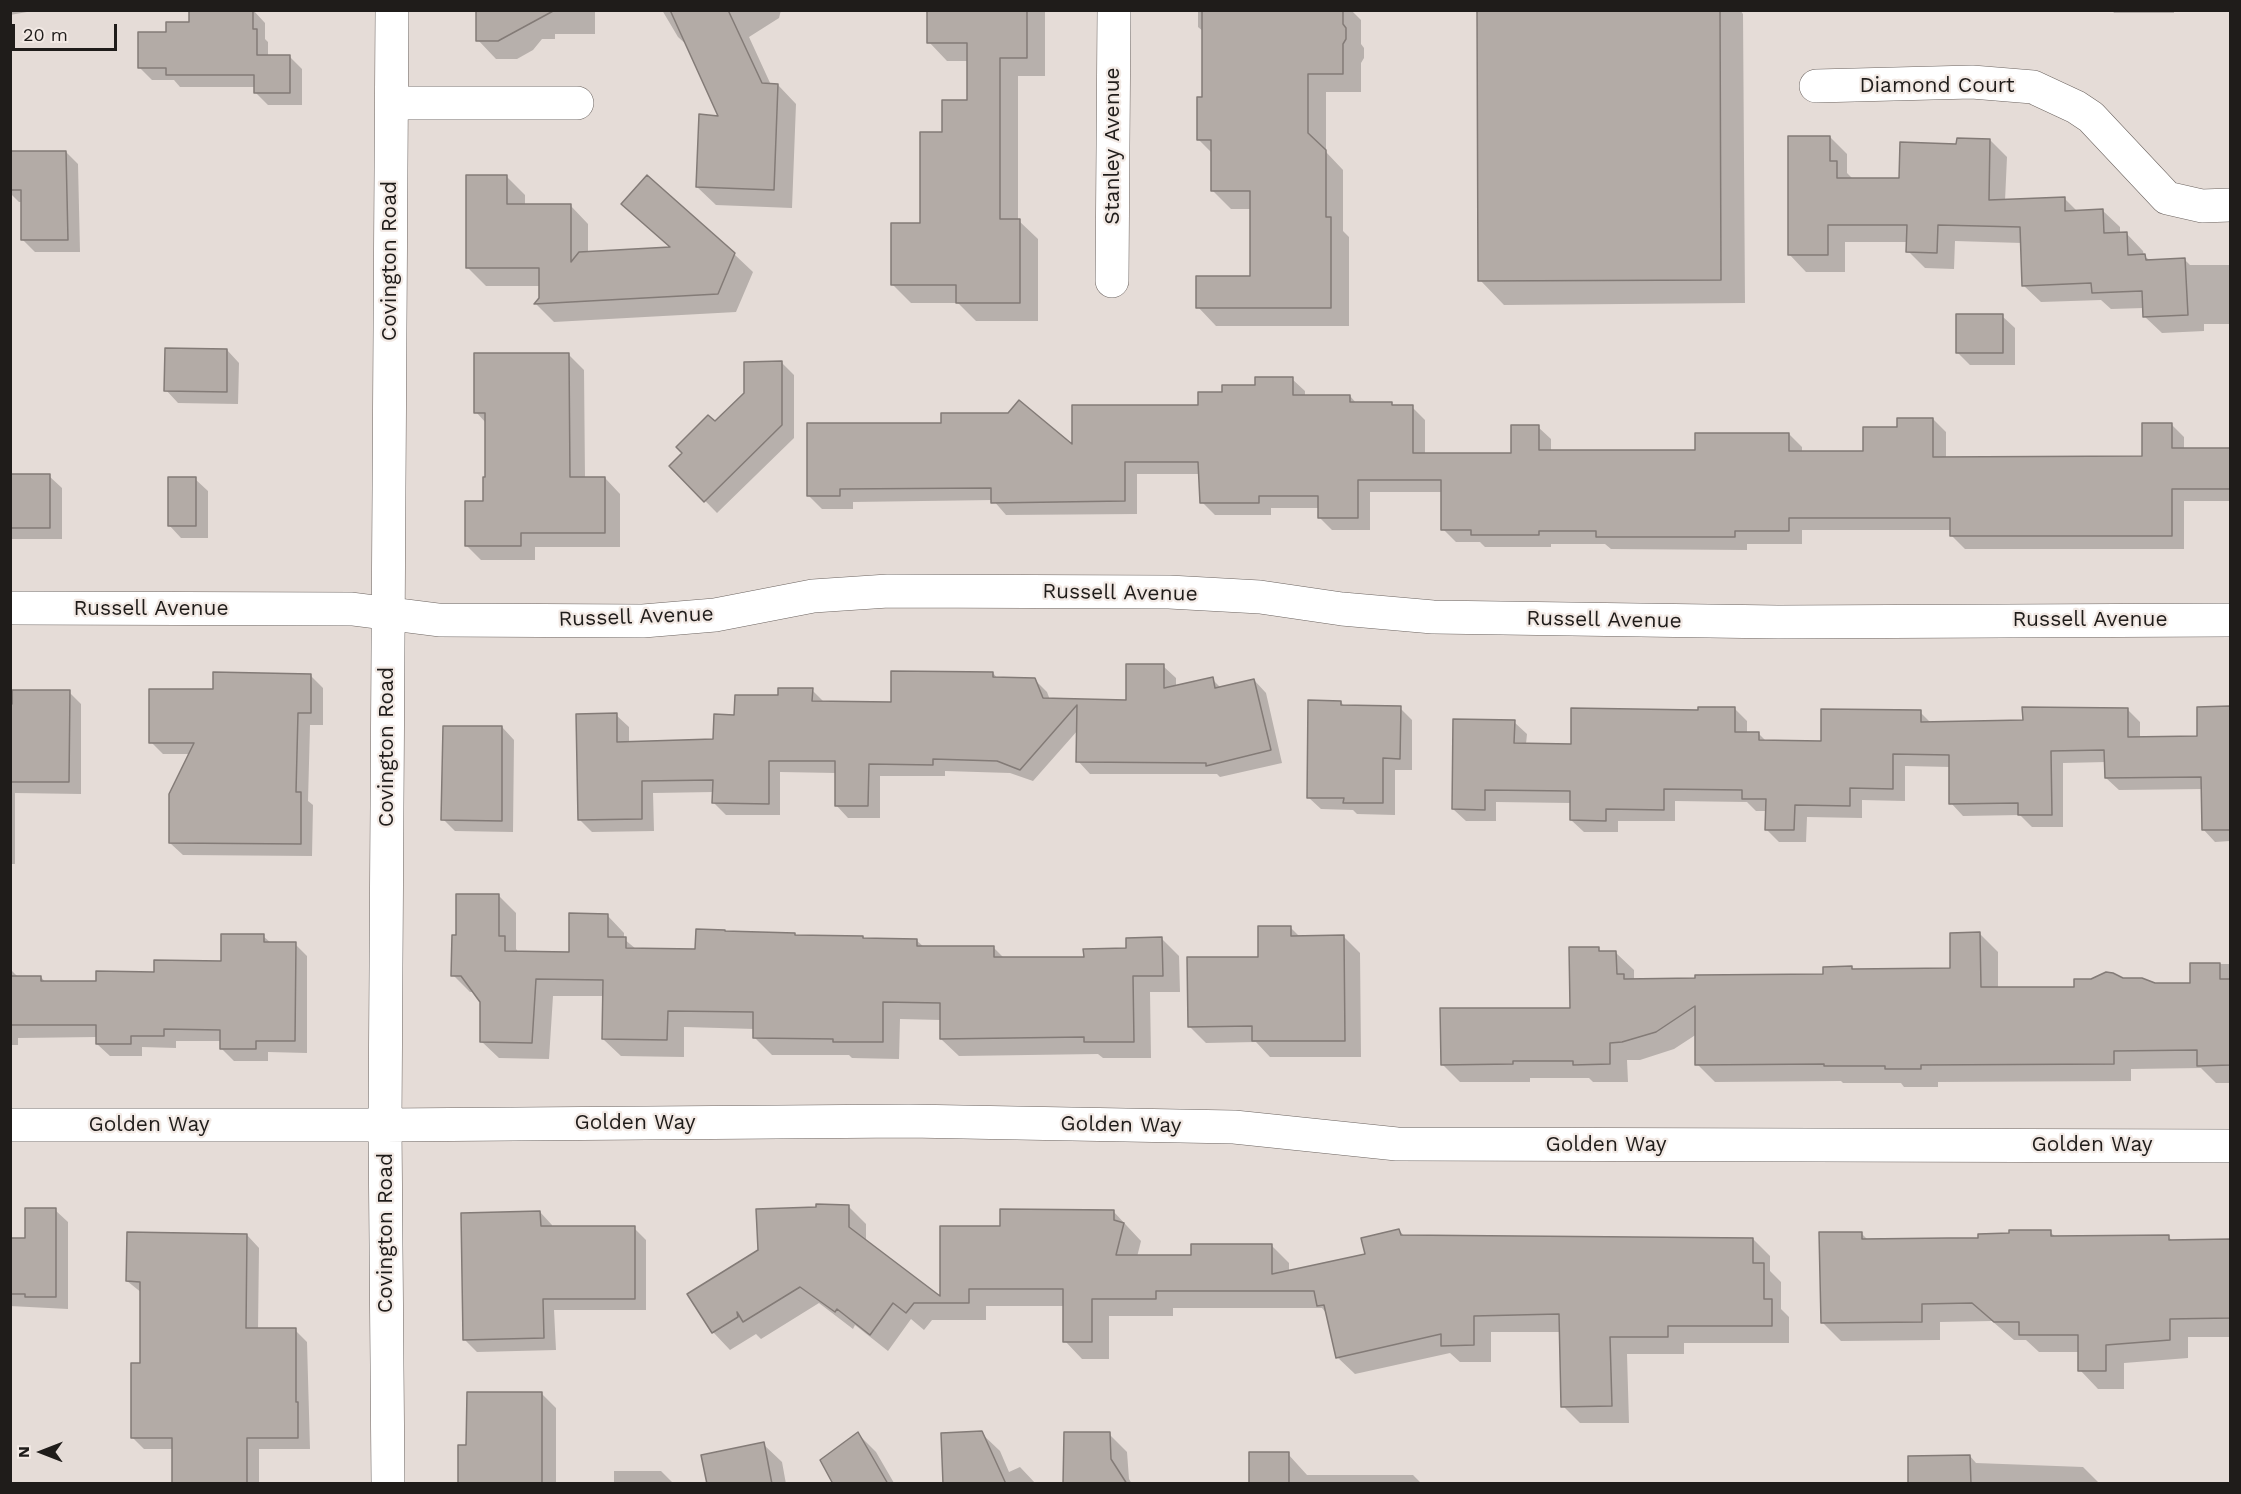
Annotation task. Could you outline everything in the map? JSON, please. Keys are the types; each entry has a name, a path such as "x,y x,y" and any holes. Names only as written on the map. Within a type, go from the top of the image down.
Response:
{"street":[{"name":"Covington Road","path":"388,1484 385,1125 392,10"},
{"name":"Stanley Avenue","path":"1112,281 1114,10"},
{"name":"Diamond Court","path":"1816,86 1972,82 2033,87 2076,107 2091,117 2167,198 2202,206 2230,205"},
{"path":"392,104 577,103"},
{"name":"Russell Avenue","path":"10,608 352,609 439,620 644,621 715,615 813,596 888,591 1169,592 1260,597 1342,609 1433,617 1778,622 2230,620"},
{"name":"Golden Way","path":"10,1125 909,1121 1234,1127 1397,1144 2230,1146"}],"building":[{"path":"189,10 253,10 253,29 257,29 257,55 290,55 290,93 254,93 254,75 166,75 166,68 138,68 138,32 166,32 166,22 189,22"},
{"path":"476,10 555,10 498,41 476,41"},
{"path":"670,10 728,10 762,83 778,84 774,190 696,187 699,114 718,116"},
{"path":"927,10 1027,10 1027,58 1000,58 1000,219 1020,219 1020,303 956,303 956,285 891,285 891,223 920,223 920,132 942,132 942,100 967,100 967,43 927,43"},
{"path":"1202,10 1343,10 1346,39 1343,44 1343,74 1308,74 1308,133 1326,150 1326,217 1331,217 1331,308 1196,308 1196,276 1250,276 1250,191 1211,191 1211,140 1197,140 1197,97 1202,97"},
{"path":"1477,10 1720,10 1721,280 1478,281"},
{"path":"1788,136 1830,136 1830,161 1837,161 1837,178 1899,178 1900,142 1956,144 1957,138 1990,139 1989,200 2065,197 2065,211 2103,209 2104,233 2127,232 2128,255 2145,254 2146,260 2185,258 2188,315 2143,317 2142,291 2092,293 2091,283 2022,286 2020,227 1938,225 1937,253 1906,252 1907,225 1828,225 1828,255 1788,255"},
{"path":"10,151 66,151 68,240 21,240 21,190 10,190"},
{"path":"466,175 507,175 507,204 571,204 571,262 579,252 670,247 621,204 647,175 735,253 718,294 534,304 539,298 539,268 466,268"},
{"path":"1956,314 2003,314 2003,353 1956,353"},
{"path":"165,348 227,349 227,392 164,391"},
{"path":"474,353 569,353 570,477 605,477 605,533 521,533 521,546 465,546 465,501 483,501 483,477 485,477 485,413 474,413"},
{"path":"782,361 782,425 704,502 669,466 682,453 676,447 708,415 715,421 744,393 744,362"},
{"path":"1255,377 1293,377 1293,395 1350,395 1350,402 1392,402 1392,405 1413,405 1413,453 1511,453 1511,425 1539,425 1539,450 1695,450 1695,433 1789,433 1789,451 1863,451 1863,427 1897,427 1897,418 1933,418 1933,457 2142,456 2142,423 2172,423 2172,448 2230,448 2230,489 2172,489 2172,536 1950,536 1950,518 1789,518 1789,531 1735,531 1735,537 1596,537 1596,531 1539,531 1539,535 1471,535 1471,530 1441,530 1441,480 1358,480 1358,518 1318,518 1318,496 1259,496 1259,503 1200,503 1198,462 1125,462 1125,501 991,503 991,488 840,489 840,496 807,496 807,423 941,423 941,413 1008,413 1019,400 1072,444 1072,405 1198,405 1198,392 1222,392 1222,385 1255,385"},
{"path":"10,474 50,474 50,528 10,528"},
{"path":"168,477 196,477 196,526 168,526"},
{"path":"1126,664 1164,664 1164,688 1213,677 1215,688 1254,679 1271,750 1206,766 1206,763 1076,762 1077,705 1020,770 997,761 933,759 933,765 869,764 868,806 835,806 835,761 769,761 769,804 712,803 713,780 642,781 642,819 578,820 576,714 617,713 617,742 713,739 714,714 734,715 735,695 778,695 778,688 813,688 812,701 891,702 891,671 993,672 993,677 1035,678 1043,698 1126,700"},
{"path":"213,672 311,674 311,713 298,713 296,792 301,792 301,844 169,843 169,794 194,743 149,743 149,689 213,689"},
{"path":"12,690 70,690 69,782 10,782"},
{"path":"1308,700 1341,701 1341,705 1401,706 1400,759 1383,758 1383,803 1343,803 1344,798 1307,798"},
{"path":"2230,706 2230,830 2202,830 2201,777 2105,778 2104,750 2051,751 2052,815 2018,815 2018,803 1949,804 1949,755 1893,754 1893,789 1850,788 1850,806 1795,805 1794,830 1765,830 1766,799 1742,799 1742,790 1664,789 1664,810 1606,809 1606,821 1570,820 1570,791 1485,790 1485,810 1452,809 1453,719 1515,720 1514,743 1571,744 1571,708 1698,710 1698,707 1735,707 1735,732 1759,732 1759,740 1821,741 1821,709 1921,710 1921,722 2023,720 2022,707 2128,708 2128,737 2197,736 2197,707"},
{"path":"443,726 502,726 502,821 441,820"},
{"path":"456,894 499,894 499,936 505,936 505,951 569,952 569,913 608,914 608,937 626,937 626,948 695,949 696,929 917,939 917,946 994,946 994,957 1084,957 1083,949 1126,948 1126,938 1162,937 1163,976 1133,976 1134,1042 1084,1042 1084,1037 940,1039 940,1003 883,1002 883,1042 753,1038 753,1012 668,1011 667,1040 602,1039 603,980 536,979 532,1043 480,1042 480,1002 461,976 451,976 452,935 456,935"},
{"path":"1258,926 1291,926 1291,936 1344,935 1345,1041 1252,1041 1252,1026 1188,1027 1187,957 1258,957"},
{"path":"1980,932 1981,987 2074,987 2074,979 2091,979 2106,972 2123,978 2142,978 2155,983 2190,983 2190,963 2220,963 2220,979 2230,979 2230,1065 2197,1066 2197,1050 2114,1051 2114,1064 1921,1065 1921,1069 1885,1069 1885,1066 1824,1066 1824,1064 1695,1065 1695,1006 1656,1032 1622,1042 1610,1043 1610,1064 1573,1065 1573,1061 1513,1061 1513,1064 1441,1065 1440,1008 1570,1008 1569,947 1599,947 1599,951 1616,951 1617,974 1624,974 1624,979 1695,978 1695,975 1823,974 1823,967 1950,968 1950,933"},
{"path":"221,934 264,934 264,942 296,942 295,1041 256,1041 256,1049 220,1049 220,1030 164,1029 164,1036 131,1036 131,1044 96,1044 96,1025 10,1025 10,976 41,976 41,981 96,981 96,971 154,972 154,960 221,961"},
{"path":"816,1204 849,1205 849,1227 940,1296 940,1226 1000,1226 1000,1209 1114,1210 1114,1220 1124,1223 1116,1255 1191,1255 1191,1244 1272,1244 1272,1274 1365,1254 1361,1238 1399,1229 1401,1235 1753,1238 1753,1263 1764,1263 1764,1299 1772,1299 1772,1326 1668,1326 1668,1337 1610,1337 1612,1406 1561,1407 1559,1314 1474,1316 1474,1345 1441,1346 1441,1334 1336,1358 1324,1305 1317,1306 1314,1291 1156,1291 1156,1299 1092,1299 1092,1342 1063,1342 1063,1289 969,1289 969,1303 914,1303 906,1313 893,1303 870,1335 837,1309 835,1312 800,1287 743,1322 737,1312 738,1317 712,1333 687,1294 758,1250 756,1209 816,1207"},
{"path":"25,1208 56,1208 56,1297 25,1297 25,1294 10,1294 10,1238 25,1238"},
{"path":"540,1211 541,1226 635,1226 635,1299 543,1299 544,1338 463,1340 461,1213"},
{"path":"2009,1230 2051,1230 2051,1236 2169,1235 2169,1240 2230,1239 2230,1318 2170,1319 2170,1340 2106,1345 2106,1371 2078,1371 2078,1335 2019,1335 2019,1322 1994,1322 1972,1303 1922,1304 1922,1322 1821,1323 1819,1232 1862,1232 1862,1239 1978,1238 1978,1234 2009,1233"},
{"path":"127,1232 247,1234 246,1328 296,1328 298,1438 247,1438 247,1484 172,1484 172,1438 131,1438 131,1363 140,1363 140,1282 126,1281"},
{"path":"467,1392 542,1392 542,1483 458,1483 458,1445 466,1445"},
{"path":"982,1431 1006,1484 943,1484 941,1433"},
{"path":"858,1432 888,1484 833,1484 820,1460"},
{"path":"1064,1432 1110,1432 1111,1459 1127,1484 1063,1484"},
{"path":"764,1442 772,1484 707,1484 701,1455"},
{"path":"1249,1452 1289,1452 1289,1484 1249,1484"},
{"path":"1970,1455 1971,1484 1908,1484 1908,1456"}]}
